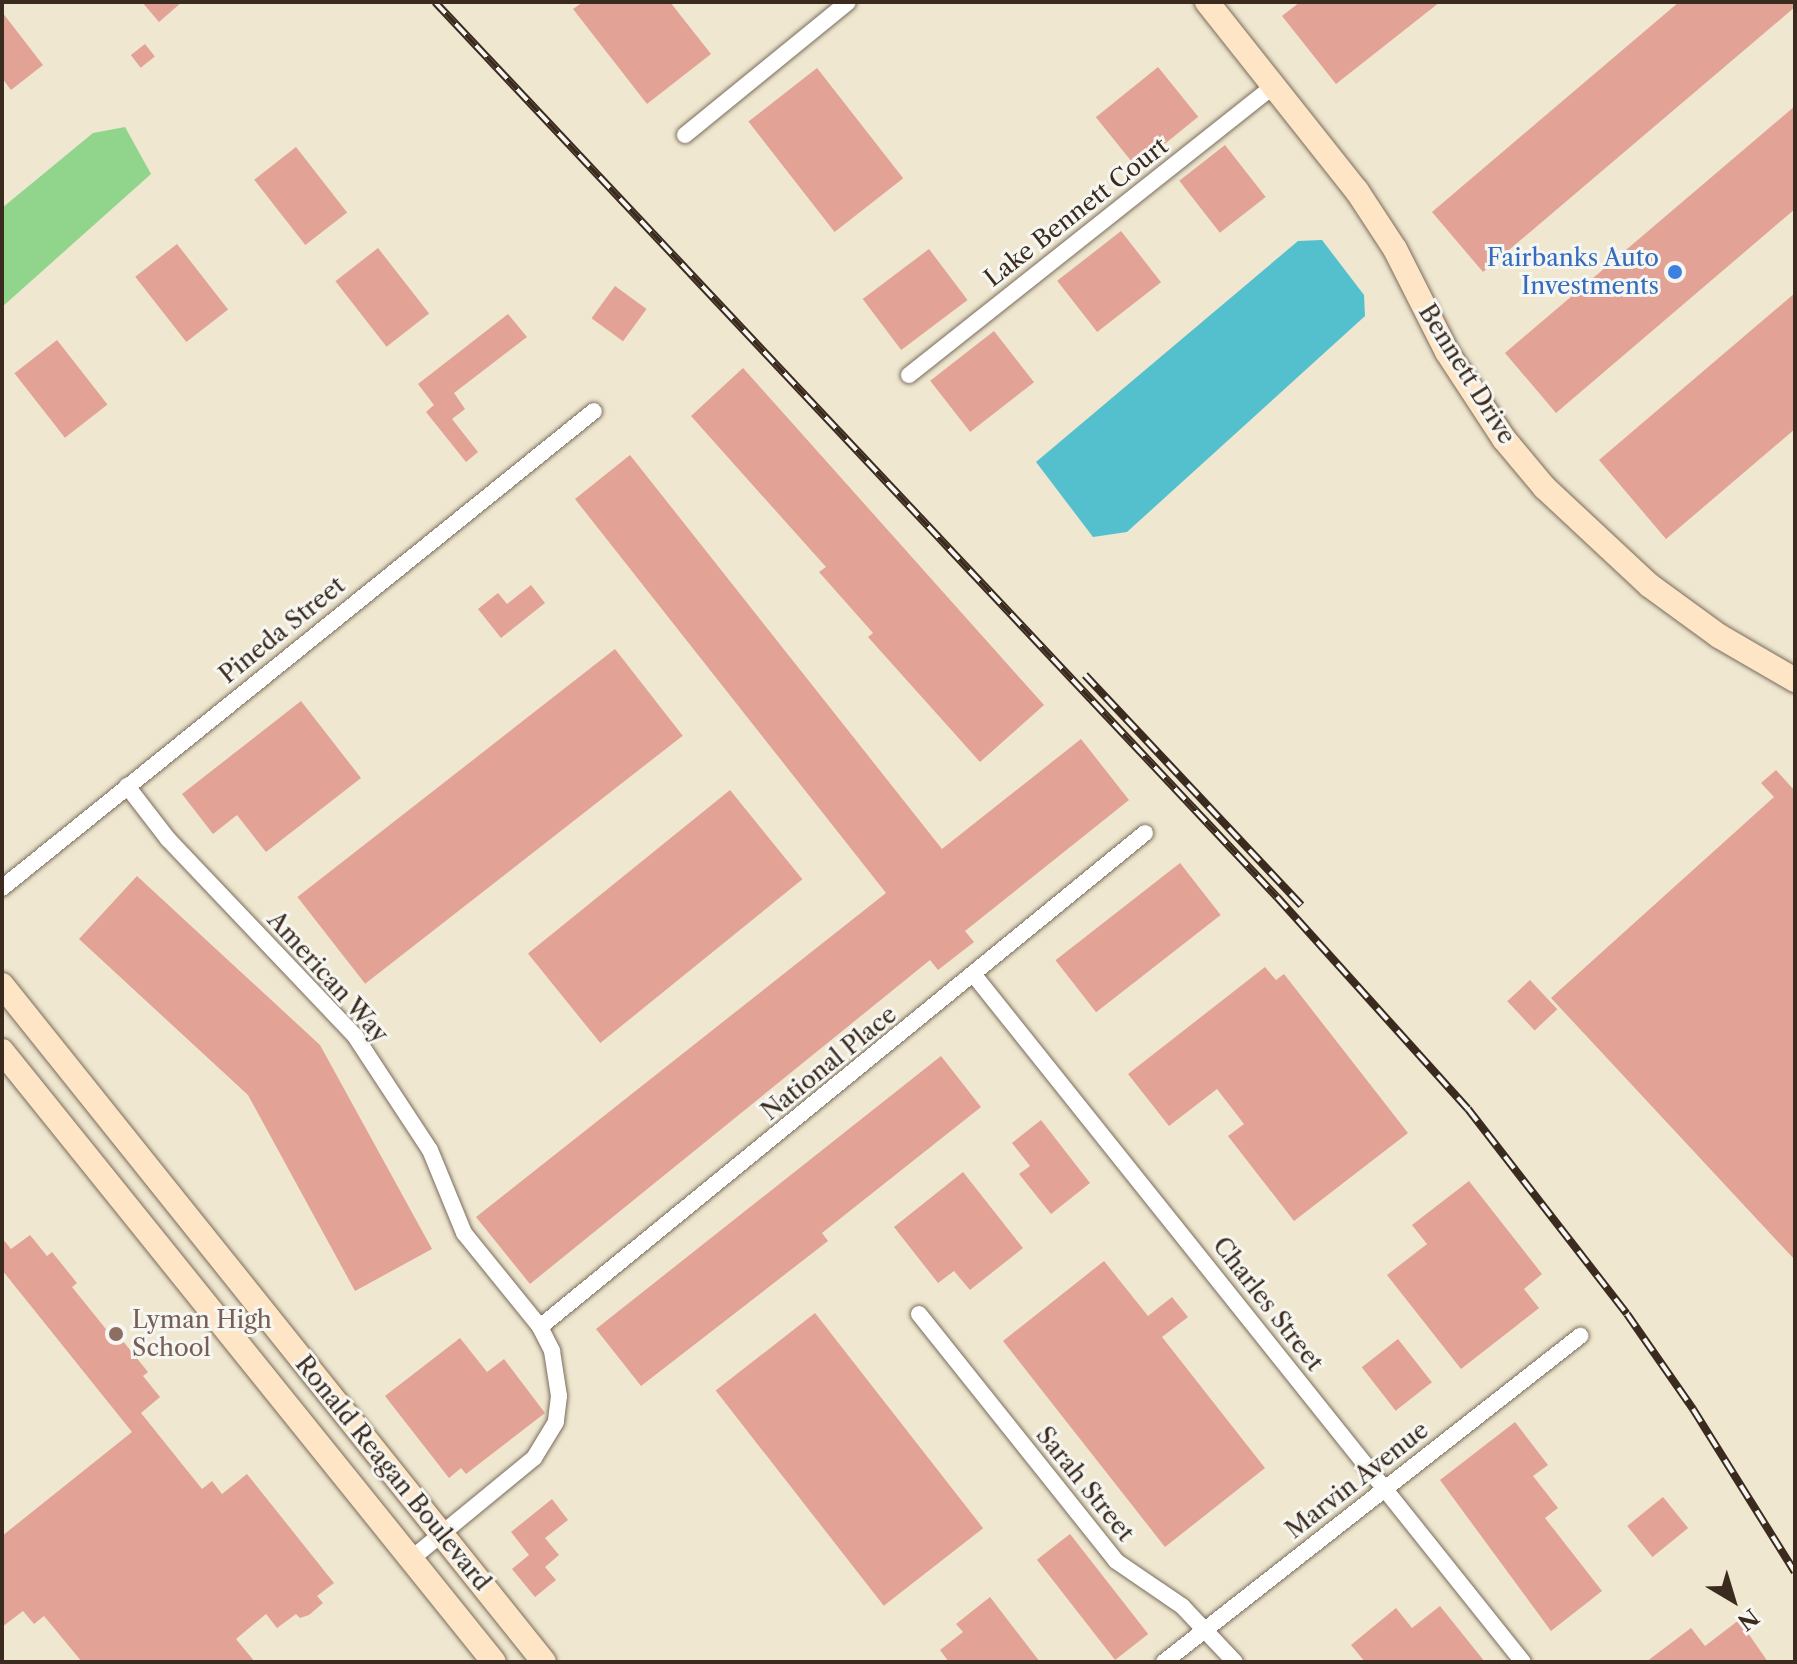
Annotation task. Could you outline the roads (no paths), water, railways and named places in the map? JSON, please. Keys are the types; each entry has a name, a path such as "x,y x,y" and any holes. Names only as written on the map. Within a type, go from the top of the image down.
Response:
{"main road":[{"name":"Bennett Drive","path":"1207,2 1357,191 1395,249 1447,352 1504,439 1545,488 1649,585 1719,636 1795,680"},
{"name":"Ronald Reagan Boulevard","path":"2,985 544,1662"},
{"name":"Ronald Reagan Boulevard","path":"2,1051 494,1662"},
{"path":"33,1089 64,1066"}],"street":[{"path":"685,135 848,2"},
{"name":"Lake Bennett Court","path":"909,375 1274,86"},
{"name":"Pineda Street","path":"2,888 594,411"},
{"name":"American Way","path":"127,786 168,839 355,1036 430,1150 464,1233 540,1327 552,1351 559,1396 556,1422 534,1458 411,1559"},
{"name":"National Place","path":"540,1327 1145,833"},
{"name":"Charles Street","path":"974,975 1523,1662"},
{"name":"Sarah Street","path":"919,1314 1116,1561 1207,1628 1235,1662"},
{"name":"Marvin Avenue","path":"1164,1662 1580,1336"}],"water":[{"path":"1322,240 1364,295 1365,316 1127,532 1093,537 1036,462 1298,241"}],"railway":[{"path":"435,2 1277,897 1468,1109 1627,1314 1693,1409 1795,1572"},
{"path":"1085,675 1301,905"}],"place":[{"name":"Fairbanks Auto Investments","path":"1675,272"},
{"name":"Lyman High School","path":"116,1334"}]}
